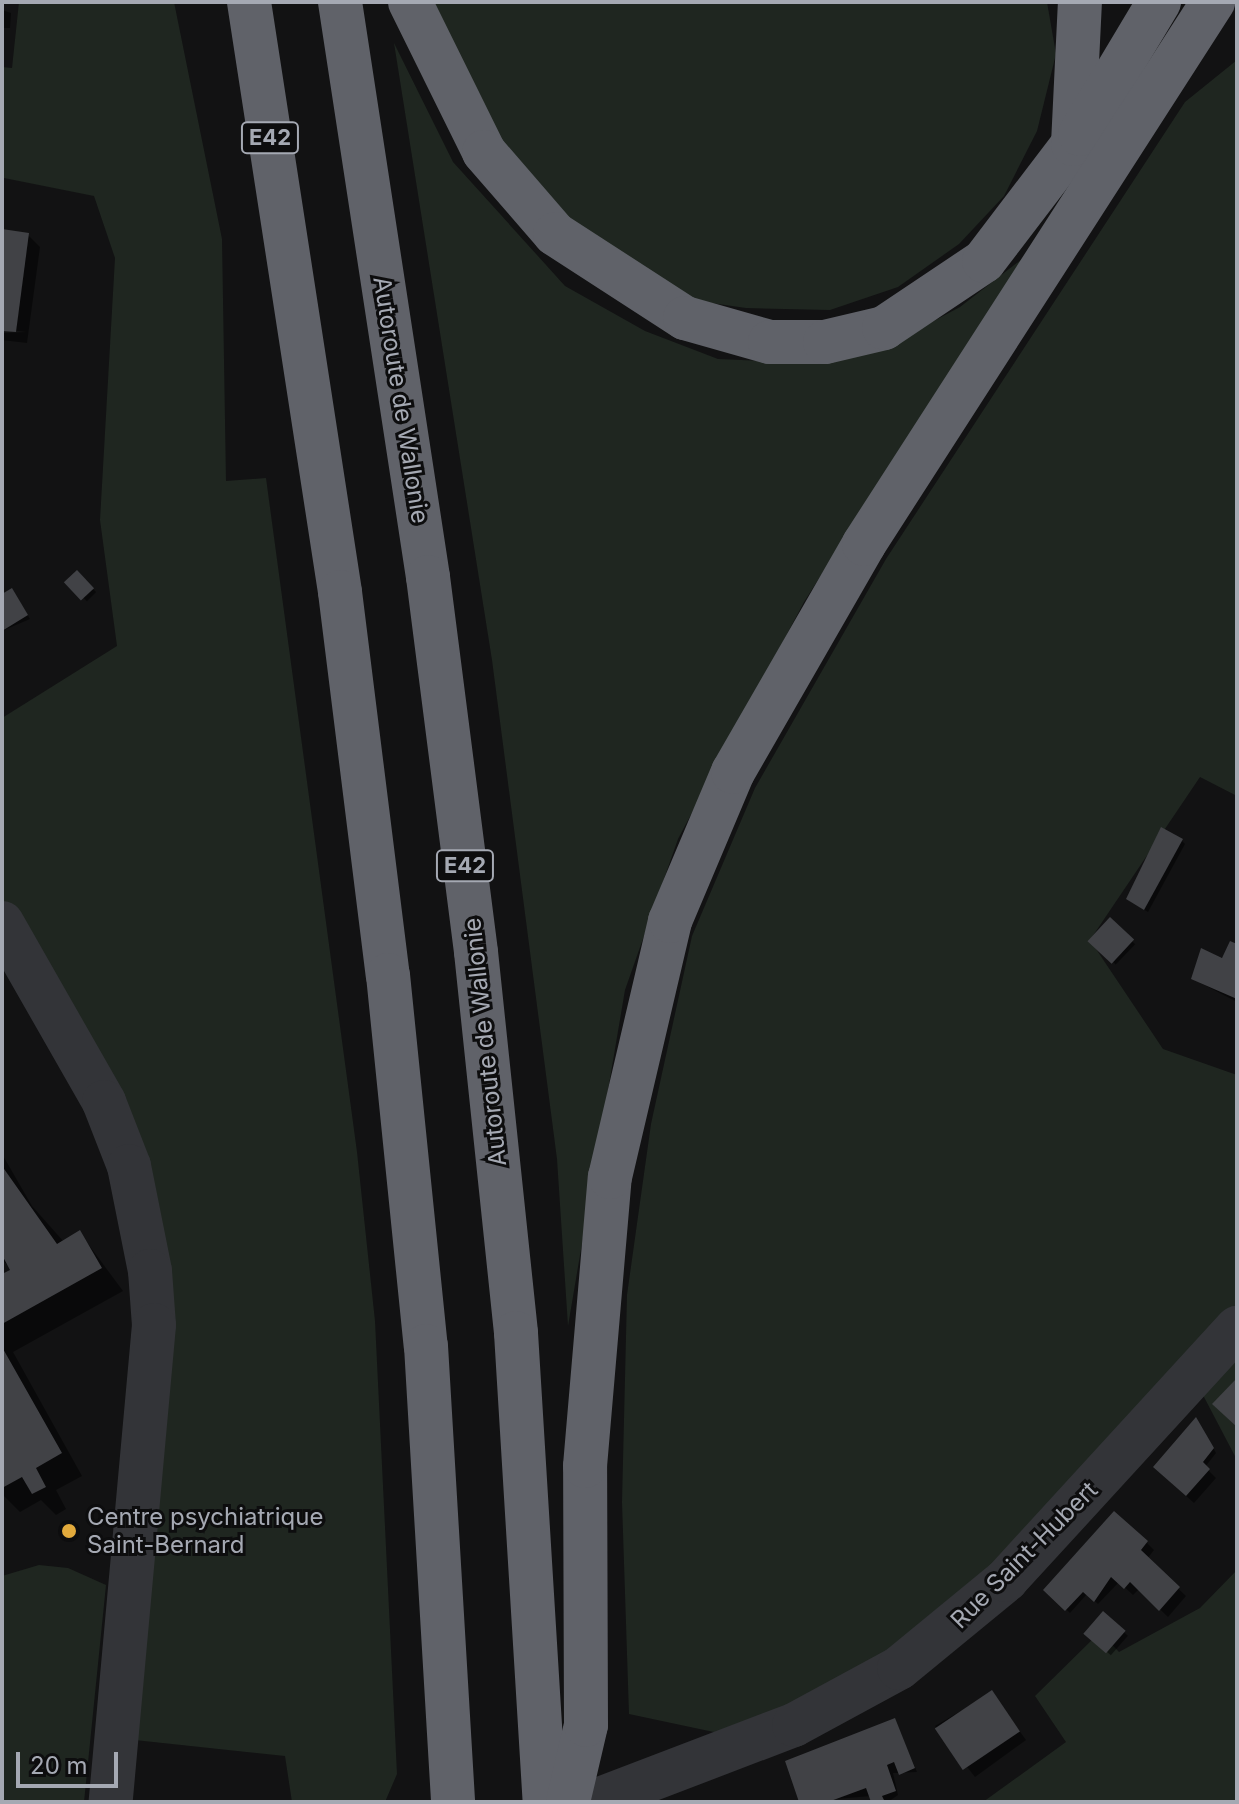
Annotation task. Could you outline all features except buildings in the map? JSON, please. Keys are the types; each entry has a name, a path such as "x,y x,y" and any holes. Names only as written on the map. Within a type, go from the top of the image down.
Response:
{"highway":[{"name":"E42","path":"249,2 340,592 388,975 426,1346 452,1781"},
{"name":"Autoroute de Wallonie","path":"340,2 428,577 476,952 516,1333 545,1802"},
{"path":"410,2 484,152 555,234 641,294 727,334 825,342 884,328 984,261 1073,144 1159,2"},
{"path":"1073,144 1080,2"},
{"path":"568,1802 586,1725 585,1466 610,1177 670,921 733,772 864,544 1184,52 1213,2"},
{"path":"1184,52 1237,16"}],"street":[{"path":"2,923 104,1102 129,1166 150,1271 154,1325 111,1802"},
{"name":"Rue Saint-Hubert","path":"592,1802 794,1725 921,1652 1006,1580 1237,1328"}],"shaded area":[{"path":"19,2 174,2 222,239 226,481 266,478 357,1152 375,1321 397,1774 385,1802 292,1802 285,1756 116,1738 154,1325 129,1166 2,923 2,718 117,646 100,520 115,258 94,196 4,178 2,67 12,68"},
{"path":"434,2 1047,2 1056,54 1037,131 1004,196 959,244 898,287 830,310 746,308 690,300 586,244 526,179 474,95"},
{"path":"394,43 453,162 565,286 645,331 718,359 809,363 898,340 960,307 1022,259 804,602 678,839 625,990 568,1326 557,1159 492,660"},
{"path":"1237,60 1237,796 1200,777 1090,940 1163,1049 1237,1075 1237,1460 1193,1376 1006,1580 756,1741 629,1714 622,1502 627,1295 651,1124 692,936 755,788 886,559 1185,102"},
{"path":"39,1565 68,1568 106,1585 84,1802 2,1802 2,1576"},
{"path":"1237,1570 1237,1802 983,1802 1066,1742 1035,1696 1100,1632 1119,1652 1200,1608"}],"place":[{"name":"Centre psychiatrique Saint-Bernard","path":"69,1531"}]}
